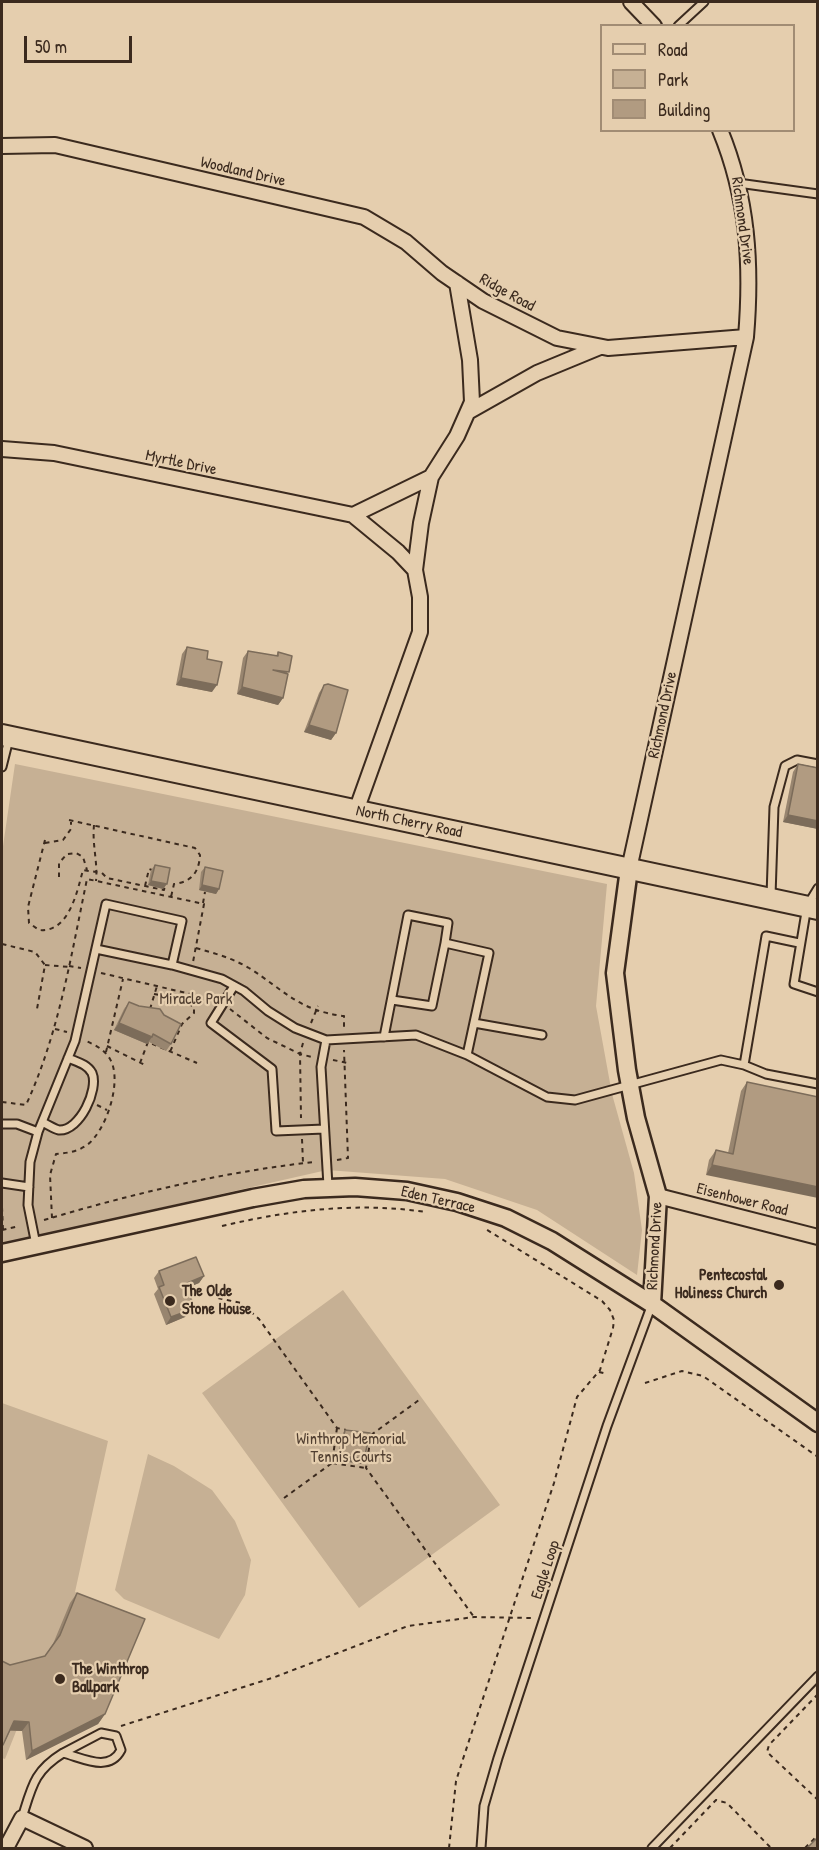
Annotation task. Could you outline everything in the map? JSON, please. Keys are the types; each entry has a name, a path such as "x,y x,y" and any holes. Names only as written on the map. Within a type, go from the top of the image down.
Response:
{"main road":[{"name":"North Cherry Road","path":"5,736 812,908"}],"street":[{"path":"631,2 652,24"},
{"name":"Richmond Drive","path":"652,1304 658,1196 630,1087 615,973 629,869 746,337 750,291 749,244 738,183 721,132"},
{"name":"Woodland Drive","path":"2,146 55,145 364,217 406,242 457,283"},
{"name":"Ridge Road","path":"457,283 483,301 557,338 600,347 746,337"},
{"name":"Ridge Road","path":"356,811 420,632 420,597 415,570 421,523 431,477 472,402 470,360 457,283"},
{"name":"Ridge Road","path":"468,412 537,373 600,347"},
{"name":"Myrtle Drive","path":"2,449 54,453 353,515"},
{"path":"415,570 353,515 401,493 424,478 431,477"},
{"name":"Eden Terrace","path":"2,1253 253,1197 328,1188 407,1191 457,1202 506,1218 552,1241 652,1304 818,1423"},
{"name":"Eisenhower Road","path":"658,1196 818,1236"},
{"path":"6,1848 22,1818 85,1848"}],"lane":[{"path":"680,24 704,2"},
{"path":"738,183 818,194"},
{"path":"2,767 5,736"},
{"path":"771,899 774,807 785,766 797,760 818,764"},
{"path":"818,888 799,943 794,984 818,992"},
{"path":"36,1245 28,1205 30,1162 38,1132 75,1041 106,904 182,921 172,965"},
{"path":"384,1037 408,915 448,923 432,1006 392,1000"},
{"path":"744,1065 766,936 799,943"},
{"path":"445,943 489,952 467,1055"},
{"path":"96,949 204,973 234,986 296,1028 326,1040 416,1035 467,1055 547,1097 575,1100 630,1087 721,1060 744,1065 765,1074 818,1084"},
{"path":"234,986 211,1023 272,1069 276,1131 324,1129"},
{"path":"474,1023 542,1035"},
{"path":"326,1040 321,1067 328,1188"},
{"path":"42,1122 59,1130 70,1127 81,1117 93,1087 92,1074 85,1065 68,1058"},
{"path":"2,1124 17,1124 38,1132"},
{"path":"2,1183 29,1187"},
{"name":"Eagle Loop","path":"481,1848 484,1806 498,1758 607,1426 652,1304"},
{"path":"652,1848 818,1676"},
{"path":"22,1818 33,1780 45,1764 63,1752 101,1733 114,1735 121,1750 112,1761 102,1764 63,1752"}],"path":[{"path":"70,820 94,825 195,848 200,859 194,875 186,882 165,883 164,890 107,878 97,872 82,870 74,902 62,920 48,930 34,928 29,923 28,907 45,841 63,840 70,830 70,820"},
{"path":"94,825 93,849 97,872 96,881"},
{"path":"59,877 58,863 67,854 76,853 83,857 87,870"},
{"path":"145,886 148,869 158,871"},
{"path":"171,897 174,884"},
{"path":"202,903 205,892"},
{"path":"2,944 36,952 45,965 36,1009"},
{"path":"196,948 228,957 249,968 285,996 316,1011 344,1016 344,1031"},
{"path":"45,965 50,963 82,969"},
{"path":"106,1052 123,979"},
{"path":"149,1013 157,986"},
{"path":"154,994 180,999 194,1007 194,1013 182,1024 171,1052"},
{"path":"310,1024 318,1006"},
{"path":"55,1029 69,1033"},
{"path":"304,1040 300,1054 314,1057"},
{"path":"140,1063 148,1042 196,1063"},
{"path":"107,1046 145,1065"},
{"path":"337,1160 348,1158 344,1047"},
{"path":"330,1060 348,1062"},
{"path":"44,1220 182,1183 266,1167 314,1162"},
{"path":"222,1226 299,1211 359,1206 388,1206 434,1214"},
{"path":"2,1207 2,1230 19,1226"},
{"path":"449,1848 456,1781 554,1483 577,1397 599,1372 614,1320 610,1310 573,1282 500,1236 477,1225"},
{"path":"218,1298 241,1302 258,1319 337,1428 348,1431"},
{"path":"645,1383 682,1371 703,1376 818,1457"},
{"path":"599,1372 607,1374"},
{"path":"419,1400 371,1435 366,1468 474,1617"},
{"path":"332,1463 337,1428"},
{"path":"360,1433 371,1435"},
{"path":"284,1498 332,1463 366,1468"},
{"path":"114,1735 122,1725 128,1722 275,1677 408,1626 474,1617 536,1618"},
{"path":"816,1695 818,1703"},
{"path":"816,1695 769,1745 767,1752 818,1800"},
{"path":"670,1848 716,1800 727,1803 771,1848"},
{"path":"805,1848 818,1835"}],"green space":[{"name":"Miracle Park","path":"15,764 607,884 596,1006 612,1094 634,1173 642,1230 637,1275 537,1210 445,1179 327,1170 116,1218 2,1251 2,853"},
{"name":"Winthrop Memorial Tennis Courts","path":"343,1290 500,1505 359,1608 202,1393"},
{"path":"2,1403 108,1441 75,1592 133,1615 134,1637 116,1690 105,1685 17,1729 5,1759 2,1758"},
{"path":"148,1454 174,1466 212,1490 235,1521 251,1560 245,1595 219,1639 124,1599 115,1590"}],"building":[{"path":"187,647 208,651 207,659 222,662 217,685 181,678"},
{"path":"248,651 278,656 278,652 292,656 289,672 273,670 288,674 283,698 242,687"},
{"path":"324,685 348,690 336,733 309,725"},
{"path":"798,764 818,768 818,821 788,815"},
{"path":"155,865 170,868 167,884 151,881"},
{"path":"205,867 223,871 219,889 202,885"},
{"path":"129,1002 160,1009 164,1015 181,1024 171,1044 153,1034 152,1037 119,1023"},
{"path":"747,1082 818,1097 818,1187 712,1165 716,1150 733,1154"},
{"name":"The Olde Stone House","path":"196,1257 204,1276 185,1284 192,1301 188,1303 190,1310 171,1317 159,1287 164,1285 159,1271"},
{"path":"345,1430 370,1433 364,1459 340,1455"},
{"name":"The Winthrop Ballpark","path":"77,1593 145,1619 105,1714 32,1751 29,1722 14,1721 3,1745 2,1661 10,1665 45,1656 60,1635"},
{"path":"818,1837 818,1848 807,1848"}],"place":[{"name":"Pentecostal Holiness Church","path":"779,1285"},
{"name":"The Olde Stone House","path":"170,1301"},
{"name":"The Winthrop Ballpark","path":"60,1679"}]}
